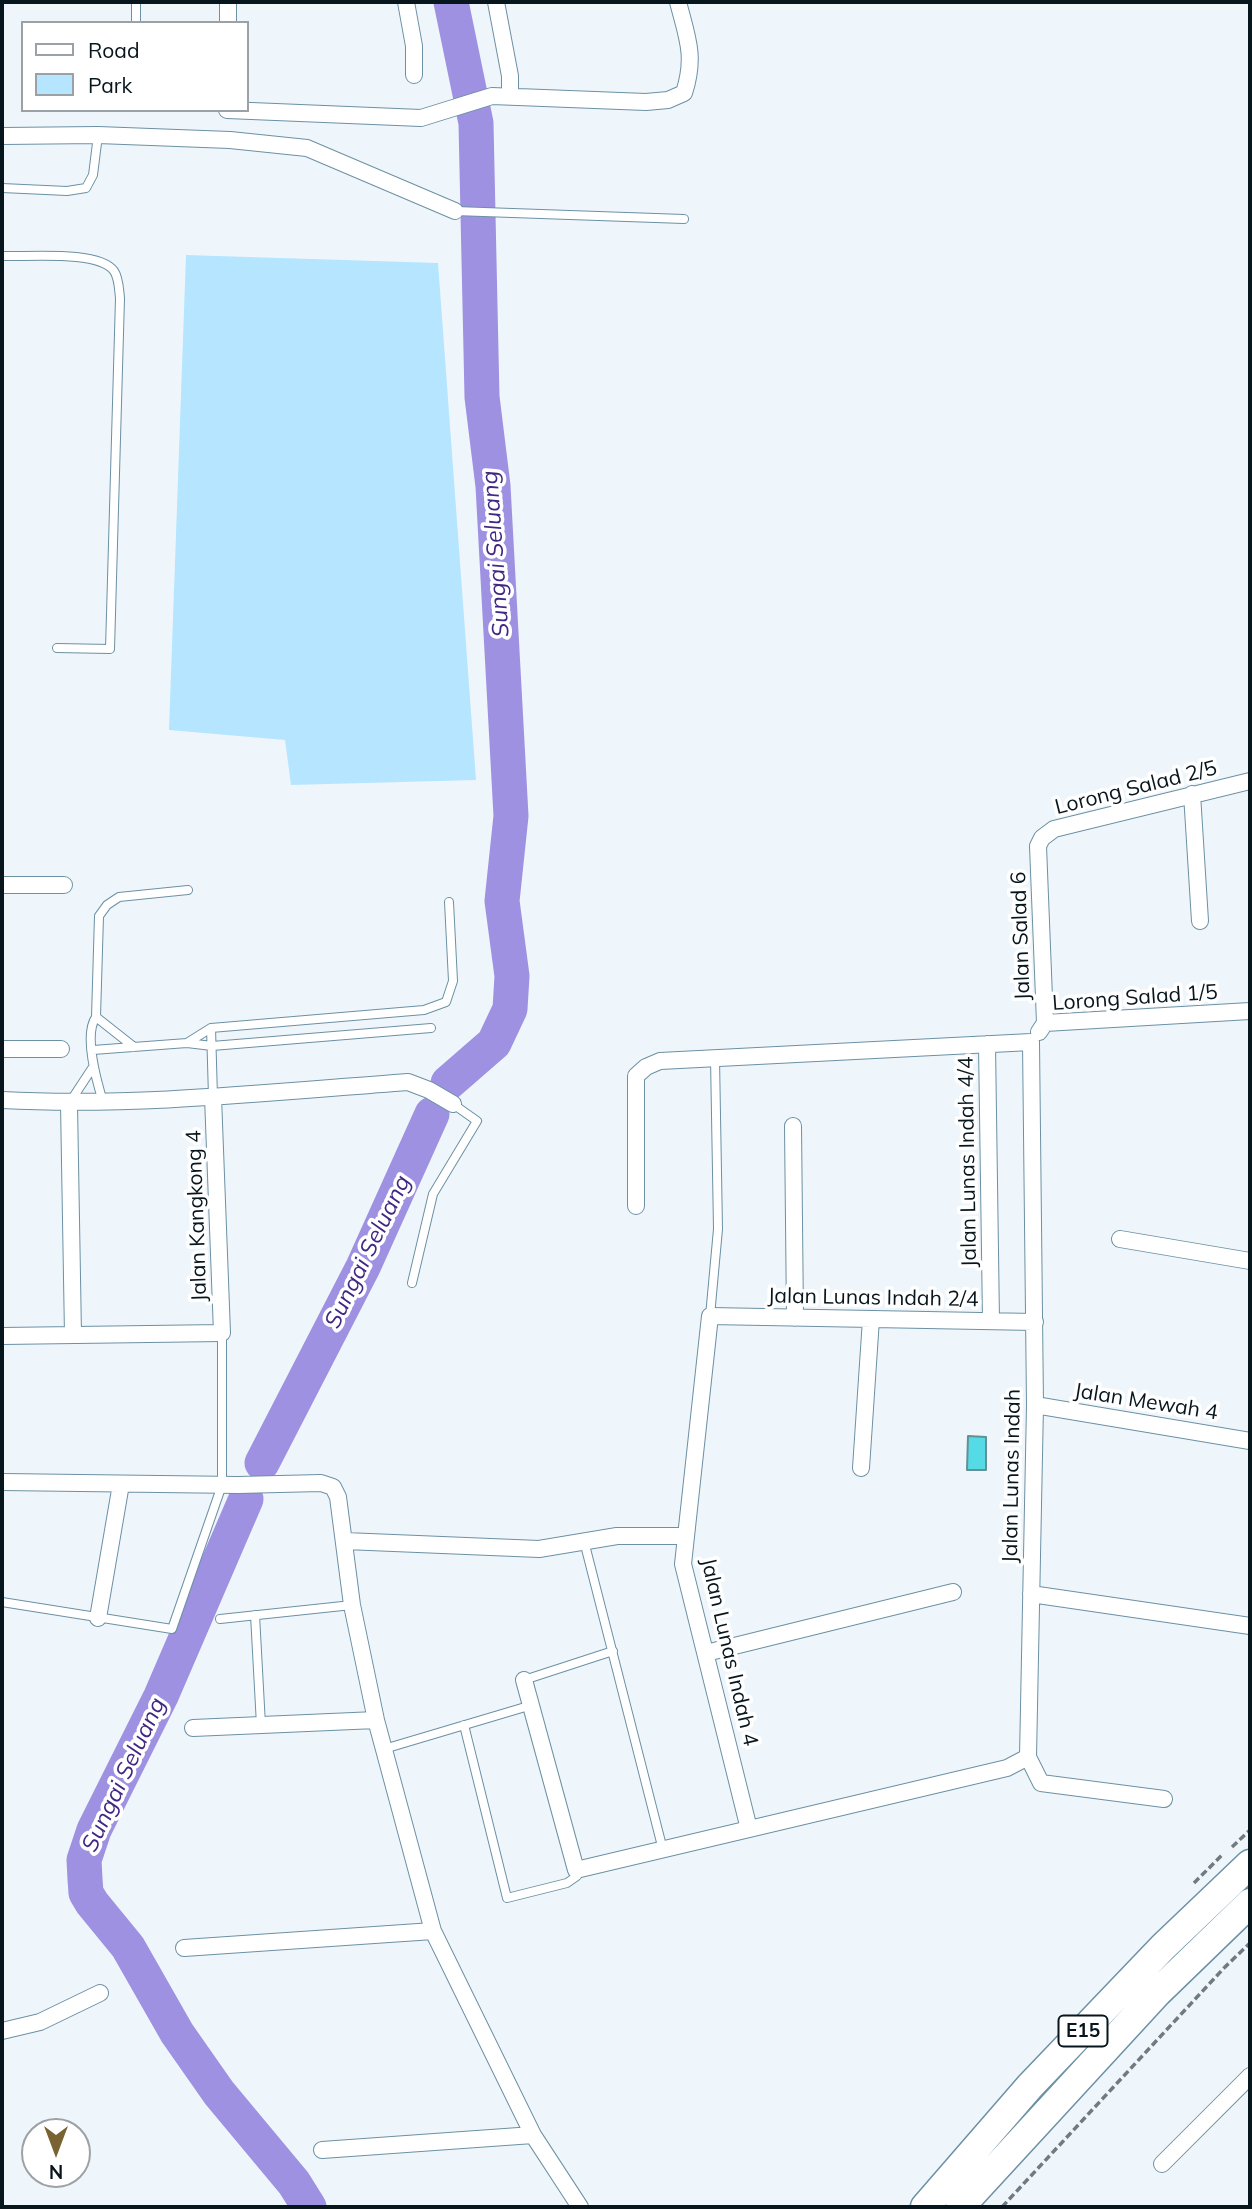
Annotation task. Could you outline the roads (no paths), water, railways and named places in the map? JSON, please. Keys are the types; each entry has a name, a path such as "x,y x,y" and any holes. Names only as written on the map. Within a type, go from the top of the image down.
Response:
{"highway":[{"name":"E15","path":"925,2207 1040,2076 1163,1947 1250,1864"},
{"name":"E15","path":"960,2207 1157,1993 1250,1903"}],"street":[{"path":"228,2 228,21"},
{"path":"406,2 414,46 414,75"},
{"path":"496,2 510,76 510,96"},
{"path":"248,111 421,118 492,96 646,102 668,100 684,93 689,78 691,55 678,2"},
{"path":"228,112 230,140"},
{"path":"2,136 99,135 230,140 307,148 455,211"},
{"name":"Lorong Salad 2/5","path":"1038,846 1042,838 1054,829 1250,781"},
{"path":"1192,794 1200,921"},
{"name":"Jalan Salad 6","path":"1038,846 1045,1023"},
{"path":"2,885 64,885"},
{"name":"Lorong Salad 1/5","path":"1031,1042 1045,1023 1250,1011"},
{"path":"636,1206 636,1076 646,1067 660,1061 1031,1042"},
{"name":"Jalan Lunas Indah","path":"1028,1757 1035,1405 1031,1042"},
{"name":"Jalan Lunas Indah 4/4","path":"987,1044 992,1321"},
{"path":"2,1049 61,1049"},
{"path":"2,1100 69,1104 214,1097 408,1082 453,1104"},
{"name":"Jalan Kangkong 4","path":"214,1097 222,1333"},
{"path":"69,1104 73,1335"},
{"path":"793,1126 795,1318"},
{"path":"1120,1239 1250,1261"},
{"name":"Jalan Lunas Indah 2/4","path":"710,1316 1035,1322"},
{"name":"Jalan Lunas Indah 4","path":"710,1316 683,1564 749,1829"},
{"path":"861,1468 871,1319"},
{"path":"2,1336 222,1333"},
{"name":"Jalan Mewah 4","path":"1035,1405 1250,1441"},
{"path":"2,1482 230,1485 321,1483 333,1487 338,1497 352,1605 376,1720 433,1931 533,2135 580,2207"},
{"path":"97,1618 121,1484"},
{"path":"345,1541 539,1549 617,1536 686,1536"},
{"path":"706,1653 953,1592"},
{"path":"1031,1594 1250,1626"},
{"path":"524,1680 576,1870 1007,1768 1028,1757 1041,1783 1164,1799"},
{"path":"193,1728 376,1720"},
{"path":"184,1948 433,1931"},
{"path":"2,2031 40,2022 100,1993"},
{"path":"1162,2164 1250,2076"},
{"path":"322,2150 533,2135"}],"lane":[{"path":"136,2 136,21"},
{"path":"2,188 66,191 86,188 93,176 99,135"},
{"path":"455,211 684,219"},
{"path":"2,256 93,258 109,265 117,274 120,298 110,649 57,648"},
{"path":"103,1102 93,1067 92,1023 96,1017 99,916 107,905 119,897 188,890"},
{"path":"187,1043 211,1028 424,1010 446,1002 453,981 449,902"},
{"path":"96,1017 134,1047"},
{"path":"211,1028 214,1097"},
{"path":"93,1050 187,1043 212,1046 431,1028"},
{"path":"710,1316 718,1228 715,1058"},
{"path":"69,1104 93,1067"},
{"path":"412,1283 433,1194 477,1121 453,1104"},
{"path":"2,1602 172,1629 230,1485 222,1333"},
{"path":"584,1541 663,1850"},
{"path":"220,1619 352,1605"},
{"path":"255,1615 261,1725"},
{"path":"524,1680 613,1651"},
{"path":"384,1749 532,1704"},
{"path":"464,1725 507,1898 567,1883 578,1876 576,1870"}],"waterway":[{"name":"Sungai Seluang","path":"448,1083 494,1043 510,1009 512,976 502,901 511,816 493,486 482,397 476,123 451,2"},
{"name":"Sungai Seluang","path":"262,1463 363,1267 432,1114"},
{"name":"Sungai Seluang","path":"246,1499 161,1696 94,1830 84,1860 86,1893 128,1947 177,2033 219,2093 294,2183 309,2207"}]}
